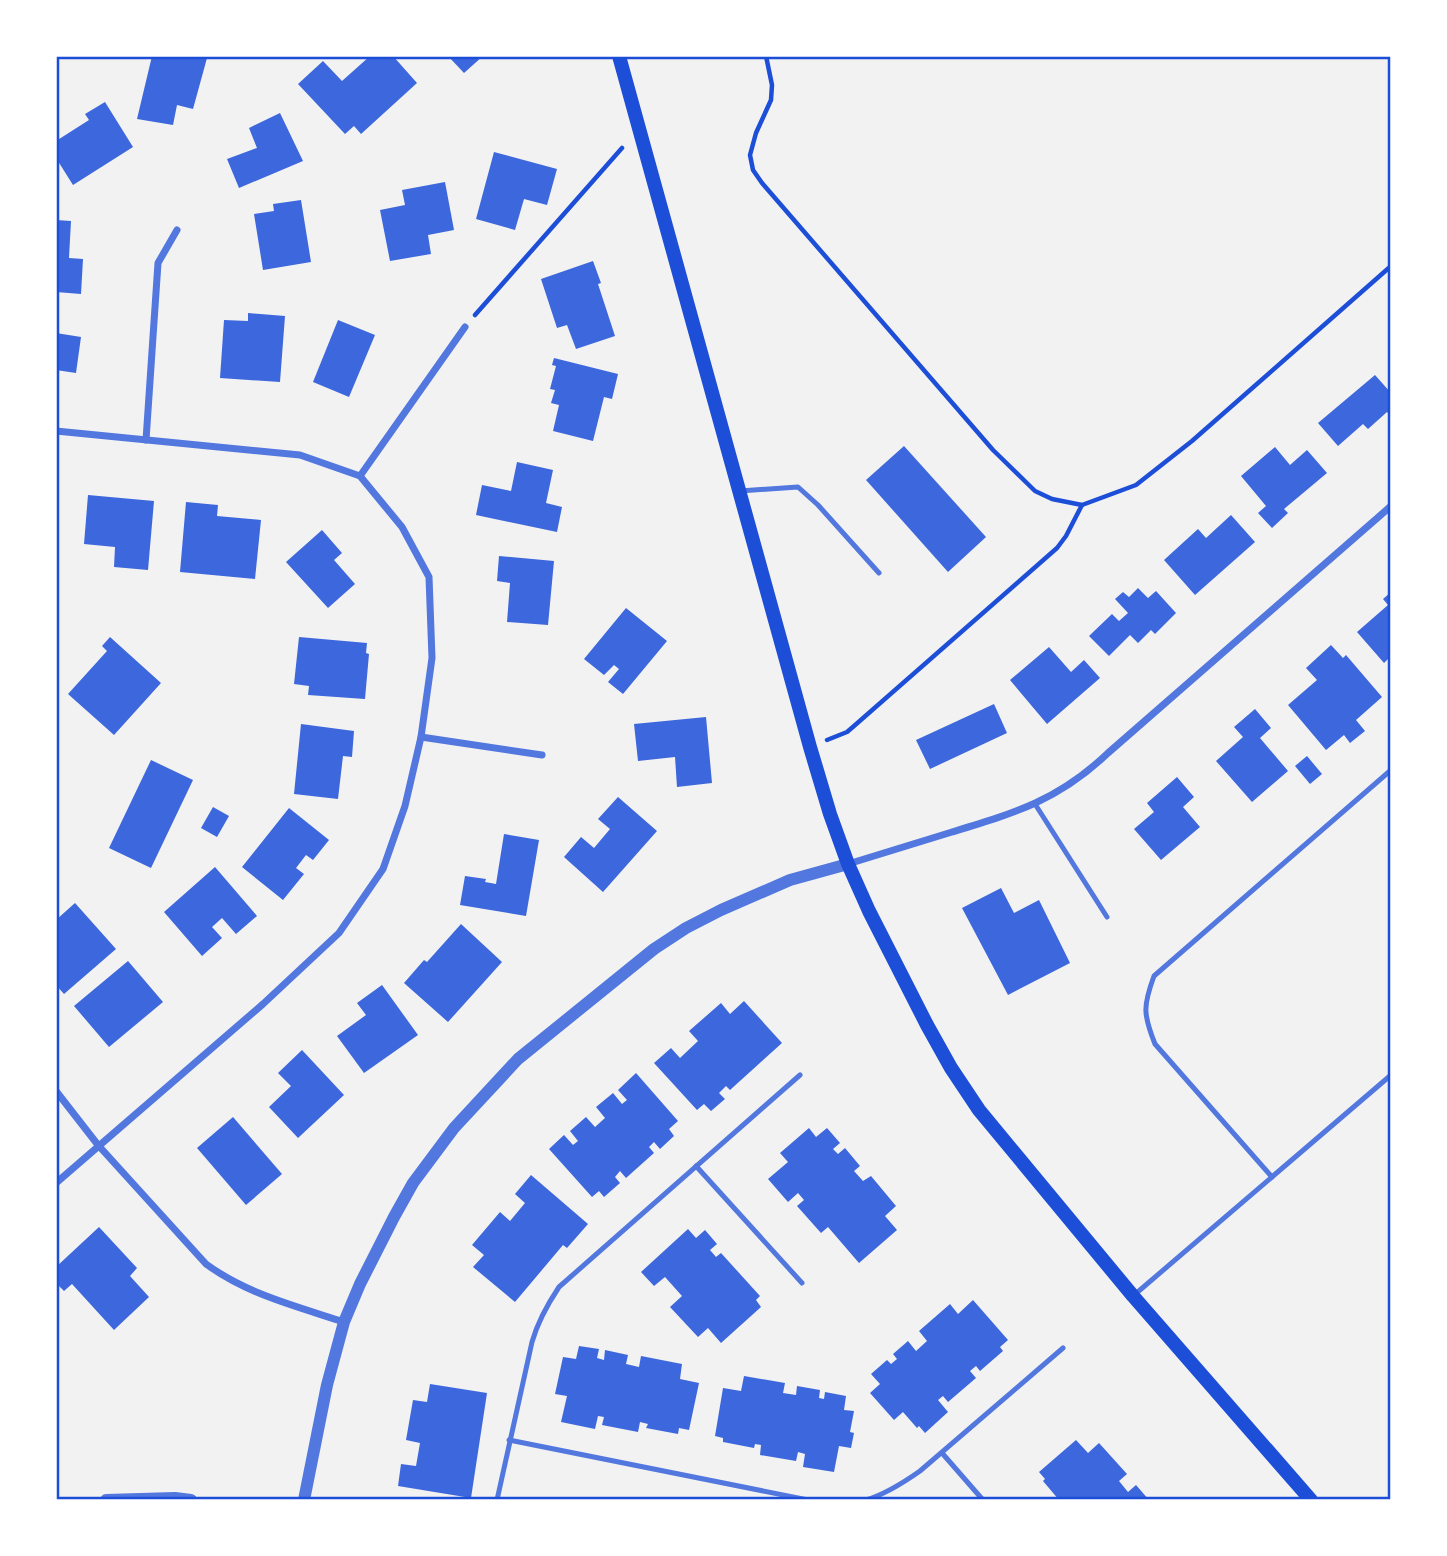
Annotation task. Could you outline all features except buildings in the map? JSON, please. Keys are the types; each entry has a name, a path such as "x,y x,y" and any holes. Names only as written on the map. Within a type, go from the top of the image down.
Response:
{"main road":[{"path":"619,56 810,747 848,864 887,947 951,1068 979,1110 1133,1296 1311,1500"}],"street":[{"path":"146,440 158,263 177,230"},
{"path":"360,476 465,327"},
{"path":"56,431 300,455 360,476 402,527 429,577 432,657 421,737 405,806 383,869 340,933 263,1004 56,1183"},
{"path":"304,1500 327,1385 344,1322 360,1284 414,1183 454,1128 518,1059 654,949 721,909 790,880 1016,813 1068,787 1391,506"},
{"path":"421,737 542,755"},
{"path":"56,1091 98,1145 206,1264 225,1278 262,1296 344,1322"},
{"path":"106,1500 191,1500"}],"lane":[{"path":"740,491 798,487 880,573"},
{"path":"1272,1177 1155,1044 1147,1024 1145,1000 1154,976 1391,770"},
{"path":"1035,804 1107,917"},
{"path":"497,1500 536,1326 559,1287 800,1075"},
{"path":"1133,1296 1391,1075"},
{"path":"696,1166 802,1283"},
{"path":"866,1500 882,1495 920,1471 1063,1348"},
{"path":"509,1440 808,1500"},
{"path":"942,1453 984,1500"}],"path":[{"path":"766,56 772,85 771,100 756,133 750,155 752,170 993,450 1035,491 1052,499 1082,505 1136,485 1192,441 1391,266"},
{"path":"465,327 639,130"},
{"path":"810,747 847,732 1057,548 1082,505"}]}
